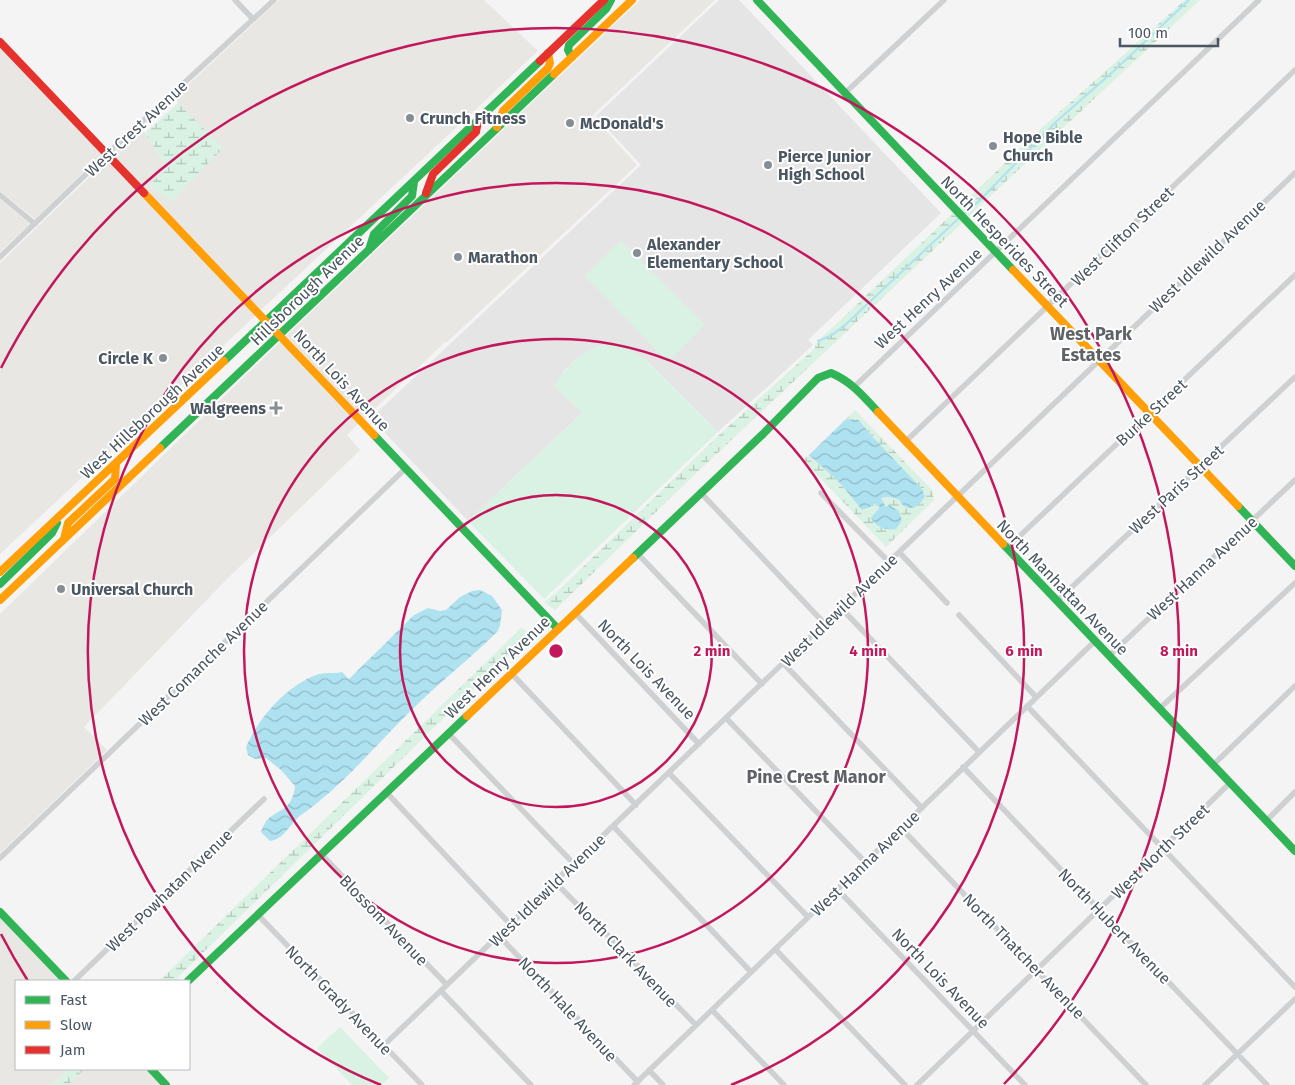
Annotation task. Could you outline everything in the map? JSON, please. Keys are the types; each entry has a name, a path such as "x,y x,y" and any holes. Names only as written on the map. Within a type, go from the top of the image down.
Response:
{"street":[{"path":"235,0 253,19"},
{"name":"West Crest Avenue","path":"0,257 107,154 274,0"},
{"name":"West Hillsborough Avenue","path":"0,572 414,182 604,0"},
{"path":"572,57 568,50 569,45 606,9 611,0"},
{"name":"Hillsborough Avenue","path":"0,600 632,0"},
{"name":"North Hesperides Street","path":"757,0 1295,566"},
{"path":"845,93 944,0"},
{"name":"West Henry Avenue","path":"854,387 1259,0"},
{"name":"North Lois Avenue","path":"0,42 558,629"},
{"path":"496,129 504,111 548,68 550,64 548,54"},
{"name":"West Clifton Street","path":"905,442 1295,70"},
{"path":"425,197 433,174 476,132 478,121"},
{"name":"West Idlewild Avenue","path":"384,1046 1295,173"},
{"path":"369,250 374,234 412,196 414,182"},
{"path":"0,195 35,224"},
{"name":"Burke Street","path":"1006,548 1295,275"},
{"name":"North Manhattan Avenue","path":"826,375 831,373 841,377 854,387 1295,851"},
{"name":"West Henry Avenue","path":"189,980 763,434 818,378 826,375"},
{"name":"West Paris Street","path":"1058,601 1295,377"},
{"path":"64,540 68,523 115,479 116,464"},
{"name":"West Comanche Avenue","path":"0,858 406,468"},
{"name":"West Hanna Avenue","path":"1109,656 1295,480"},
{"path":"700,492 825,624"},
{"path":"821,493 890,562"},
{"path":"0,584 52,533 61,516"},
{"path":"899,552 947,603"},
{"path":"637,553 762,684"},
{"path":"1160,708 1295,583"},
{"path":"841,608 979,752"},
{"name":"North Lois Avenue","path":"575,613 699,744"},
{"path":"959,615 1036,697"},
{"name":"West Hanna Avenue","path":"636,1083 1095,641"},
{"path":"783,663 922,808"},
{"path":"511,673 636,805"},
{"path":"1213,764 1295,686"},
{"path":"1027,706 1295,987"},
{"path":"726,718 865,862"},
{"path":"448,733 574,864"},
{"name":"North Hubert Avenue","path":"964,767 1267,1085"},
{"path":"669,773 808,917"},
{"name":"West North Street","path":"917,1085 1230,783"},
{"path":"386,792 510,925"},
{"path":"1266,821 1295,792"},
{"name":"West Powhatan Avenue","path":"75,980 264,799"},
{"path":"613,826 751,972"},
{"name":"North Thatcher Avenue","path":"901,828 1146,1085"},
{"name":"Blossom Avenue","path":"321,854 447,985"},
{"name":"North Clark Avenue","path":"555,882 696,1025"},
{"name":"North Lois Avenue","path":"837,889 1024,1085"},
{"path":"0,912 65,980"},
{"name":"North Grady Avenue","path":"258,915 422,1085"},
{"name":"North Hale Avenue","path":"499,936 636,1083"},
{"path":"775,950 905,1085"},
{"path":"441,991 531,1085"},
{"path":"1205,1085 1295,999"},
{"path":"712,1010 784,1085"},
{"path":"152,1070 166,1085"},
{"path":"649,1070 663,1085"}],"shaded area":[{"path":"279,0 484,0 538,51 261,310 112,155 138,131 145,133 167,167 149,186 173,201 178,103 176,96"},
{"path":"640,0 715,0 593,115 637,165 364,419 286,336"},
{"path":"719,0 739,0 941,213 808,340 813,345 718,432 648,362 598,346 574,361 563,372 582,413 468,521 371,418 641,165 596,116"},
{"path":"0,47 102,154 35,219 0,191"},
{"path":"108,159 256,315 0,554 0,263"},
{"path":"0,199 30,224 0,252"},
{"path":"281,341 359,423 347,435 360,450 226,580 84,727 107,750 0,853 0,614"},
{"path":"0,917 60,980 15,980 15,1070 68,1070 52,1085 0,1085"},
{"path":"84,1070 147,1070 162,1085 68,1085"}],"green space":[{"path":"1185,0 1200,0 968,217 959,207 1045,125"},
{"path":"178,103 223,148 172,201 149,186 167,167 145,133"},
{"path":"954,212 963,222 689,480 555,610 544,602 558,591 720,434 815,348 815,344"},
{"path":"621,240 705,325 668,362 585,276"},
{"path":"615,343 628,348 648,362 718,432 544,599 468,521 582,413 554,386 563,374 586,352 601,345"},
{"path":"855,410 932,490 934,500 886,547 803,460 809,455 839,482 862,510 871,505 878,505 880,507 876,512 873,522 889,530 896,529 901,520 886,507 881,498 900,500 901,504 925,495 922,489 859,420 846,419"},
{"path":"521,628 530,632 175,980 160,980"},
{"path":"340,1027 389,1078 381,1085 352,1085 317,1048"},
{"path":"68,1070 84,1070 68,1085 52,1085"}],"water":[{"path":"846,419 859,420 922,489 925,496 913,508 906,507 900,500 895,498 881,498 886,507 889,505 899,511 902,520 896,529 885,529 878,526 871,518 880,507 874,504 862,510 839,482 809,455"},
{"path":"480,590 492,596 502,610 500,626 497,632 423,699 334,789 297,818 280,837 270,841 261,832 269,818 285,808 289,803 295,786 281,770 266,758 255,759 248,755 246,747 267,713 296,685 319,674 342,672 349,679 414,615 428,608 440,611 446,610 460,597 472,591"}],"waterway":[{"path":"964,214 1057,121 1116,69 1189,0"},
{"path":"818,341 832,335 845,325 960,217"}],"traffic: fast":[{"path":"572,57 568,50 569,45 606,9 611,0"},
{"path":"757,0 1013,270"},
{"path":"224,361 540,61"},
{"path":"160,448 554,74"},
{"path":"369,250 374,234 412,196 414,182"},
{"path":"633,558 763,434 818,378 831,373 838,376 857,390 878,412"},
{"path":"374,435 558,629"},
{"path":"1238,506 1295,566"},
{"path":"0,584 52,533 57,523"},
{"path":"1003,544 1295,851"},
{"path":"189,980 467,716"},
{"path":"0,912 65,980"},
{"path":"152,1070 166,1085"}],"traffic: slow":[{"path":"554,74 632,0"},
{"path":"497,127 503,111 548,68 550,63 548,53"},
{"path":"144,193 374,435"},
{"path":"1013,270 1238,506"},
{"path":"0,572 224,361"},
{"path":"878,412 1003,544"},
{"path":"0,600 160,448"},
{"path":"64,539 68,523 115,479 116,464"},
{"path":"467,716 633,558"}],"traffic: jam":[{"path":"540,61 604,0"},
{"path":"0,42 144,193"},
{"path":"426,193 433,174 476,132 478,121"}],"place":[{"name":"Crunch Fitness","path":"410,118"},
{"name":"McDonald's","path":"570,123"},
{"name":"Hope Bible Church","path":"993,146"},
{"name":"Pierce Junior High School","path":"768,165"},
{"name":"Alexander Elementary School","path":"637,253"},
{"name":"Marathon","path":"458,257"},
{"name":"Circle K","path":"163,358"},
{"name":"Walgreens","path":"276,408"},
{"name":"Universal Church","path":"61,589"}],"district":[{"name":"West Park Estates","path":"1091,344"},
{"name":"Pine Crest Manor","path":"816,777"}]}
